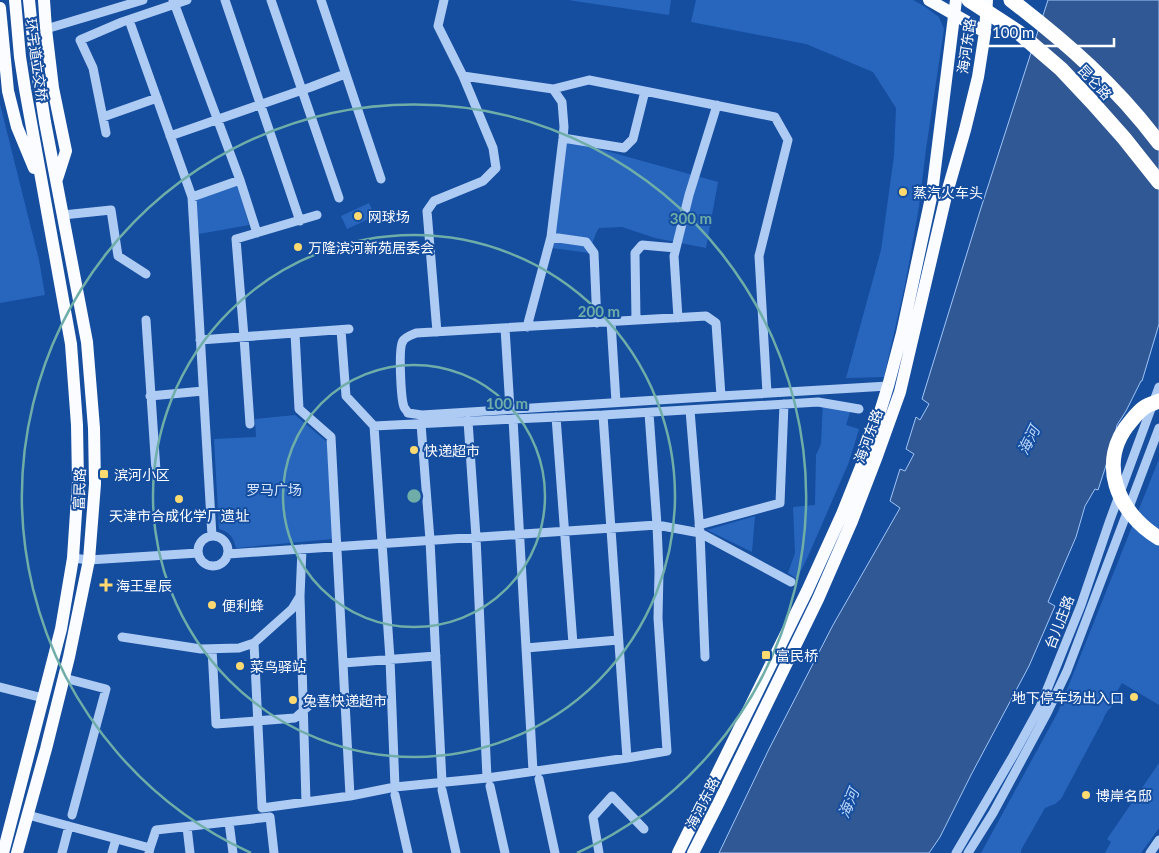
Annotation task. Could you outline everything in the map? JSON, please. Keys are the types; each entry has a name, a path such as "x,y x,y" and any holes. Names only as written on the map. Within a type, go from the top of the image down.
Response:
{"highway":[{"name":"昆仑路","path":"969,0 1018,32 1061,69 1124,138 1159,182"},
{"name":"昆仑路","path":"1011,0 1048,28 1102,77 1159,143"},
{"path":"1159,401 1145,406 1126,427 1114,452 1113,468 1121,497 1130,512 1139,523 1159,538"}],"main road":[{"name":"环宇道立交桥","path":"15,0 20,57 32,124"},
{"name":"环宇道立交桥","path":"29,0 35,59 45,122"},
{"path":"44,0 53,88 66,151 57,179"},
{"path":"929,0 976,18 982,16 987,5"},
{"name":"海河东路","path":"693,853 818,599 852,520 900,392 939,225 978,77 987,5"},
{"path":"941,6 949,20 952,40"},
{"path":"0,8 3,77 17,127 42,186"},
{"path":"956,9 985,32"},
{"name":"海河东路","path":"678,853 794,619 838,523 870,444 902,334 932,193 956,9"},
{"name":"富民路","path":"17,853 64,678 89,560 95,484 94,428 87,342 45,122"},
{"name":"富民路","path":"3,853 60,630 72,558 78,482 78,425 72,344 32,124"}],"street":[{"path":"46,29 142,0"},
{"path":"106,133 94,68 80,40 173,2 187,0"},
{"path":"225,0 300,221"},
{"path":"271,0 339,198"},
{"path":"321,0 381,179"},
{"path":"437,332 427,211 434,201 483,181 496,168 493,148 463,76 438,26 444,0"},
{"path":"173,2 240,180 257,233"},
{"path":"129,20 192,197 212,536"},
{"path":"170,136 345,74"},
{"path":"463,76 553,89 589,80 775,117 788,140 759,256 767,392"},
{"path":"527,327 551,236 563,138 562,102 553,89"},
{"path":"563,138 624,148 633,139 645,91"},
{"path":"103,117 157,98"},
{"path":"678,318 674,256 689,195 717,105"},
{"path":"192,197 240,180"},
{"path":"63,215 111,210 118,256 146,274"},
{"path":"250,424 236,240 317,215"},
{"path":"551,236 586,242 594,253 597,323"},
{"path":"636,320 635,253 642,245 676,248"},
{"path":"721,396 716,323 706,316 416,333 402,341 400,349 402,398 408,413 422,414 888,386"},
{"path":"146,320 156,471"},
{"path":"611,322 616,402"},
{"path":"505,328 510,409"},
{"path":"200,340 345,330 346,396 374,426 390,659 395,791 408,853"},
{"path":"295,333 299,409 331,437 350,796"},
{"name":"台儿庄路","path":"956,853 1040,707 1081,605 1159,387"},
{"path":"150,396 203,391"},
{"path":"374,426 650,413 818,402 859,409"},
{"path":"228,554 657,525 699,529 780,503 784,404"},
{"path":"690,410 699,529 704,657"},
{"path":"254,643 262,808 350,796 489,782 667,751 658,618 659,572 650,413"},
{"path":"603,415 627,758"},
{"path":"556,417 572,644"},
{"path":"513,419 526,648 536,775 555,853"},
{"path":"468,421 489,782 505,853"},
{"path":"421,424 430,540 442,786 456,853"},
{"name":"台儿庄路","path":"968,853 993,813 1047,713 1066,671 1159,428"},
{"path":"699,529 791,582"},
{"path":"212,536 221,538 227,544 227,558 220,565 210,566 202,562 198,553 200,543 212,536"},
{"path":"302,549 300,596 306,802"},
{"path":"72,558 89,560 198,553"},
{"path":"122,637 201,650 240,648 254,643 292,609 300,596"},
{"path":"526,648 618,640"},
{"path":"212,649 216,724 295,718 312,704 345,702"},
{"path":"343,662 436,656"},
{"path":"64,678 106,690 72,816"},
{"path":"0,687 44,698"},
{"path":"599,853 593,817 612,796 644,829"},
{"path":"28,815 116,839 149,851 156,830 270,817 274,853"},
{"path":"230,822 232,853"},
{"path":"62,853 69,826"},
{"path":"187,827 190,853"},
{"path":"112,853 116,839"},
{"path":"1150,853 1159,840"}],"green space":[{"path":"568,0 671,0 669,15"},
{"path":"696,0 913,0 939,17 944,29 919,207 905,285 884,377 846,378 881,250 894,156 896,108 873,72 806,44 691,22"},
{"path":"0,104 39,260 45,295 0,303"},
{"path":"567,140 718,182 706,248 655,238 622,227 599,228 589,253 552,248"},
{"path":"238,185 249,225 199,234 196,199"},
{"name":"网球场","path":"369,203 375,216 347,229 341,216"},
{"path":"823,403 852,406 846,425 859,429 849,462 797,579 788,573 795,553 793,507 815,505 816,455 821,444"},
{"name":"罗马广场","path":"295,415 327,442 333,539 236,548 230,536 219,529 214,439 256,437 255,419"},
{"path":"1159,459 1159,705 1122,683 1116,693 1126,699 1109,709 1061,799 1045,808 1021,853 981,853 1058,712"},
{"path":"755,516 752,552 707,530"},
{"path":"1159,763 1159,828 1141,853 1105,853 1111,842 1107,839"}],"water":[{"name":"海河","path":"1048,0 1159,0 1159,324 1142,381 1117,425 1098,490 1095,489 1085,506 1076,537 1048,602 1055,606 1029,666 940,837 929,853 719,853 769,749 833,625 900,508 890,501 900,469 905,471 914,454 906,449 916,417 920,420 929,404 922,399"}],"place":[{"name":"蒸汽火车头","path":"903,192"},
{"name":"网球场","path":"358,216"},
{"name":"万隆滨河新苑居委会","path":"298,247"},
{"name":"快递超市","path":"414,450"},
{"name":"滨河小区","path":"104,474"},
{"name":"天津市合成化学厂遗址","path":"179,499"},
{"name":"海王星辰","path":"106,585"},
{"name":"便利蜂","path":"212,605"},
{"name":"富民桥","path":"766,655"},
{"name":"菜鸟驿站","path":"240,666"},
{"name":"地下停车场出入口","path":"1134,697"},
{"name":"兔喜快递超市","path":"293,700"},
{"name":"博岸名邸","path":"1086,795"}]}
